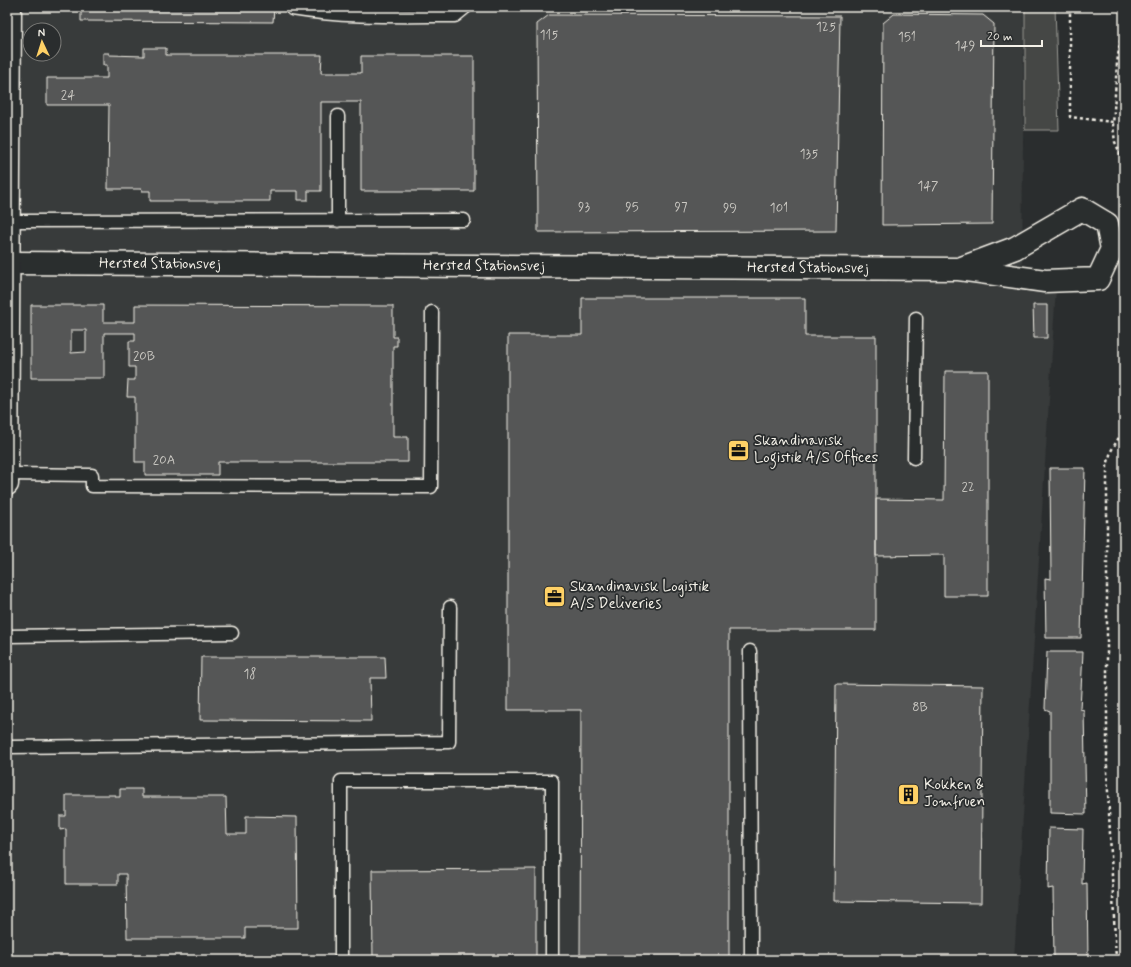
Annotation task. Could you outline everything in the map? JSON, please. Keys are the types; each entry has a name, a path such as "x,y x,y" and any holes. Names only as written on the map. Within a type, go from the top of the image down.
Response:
{"street":[{"path":"7,484 10,221 8,192 10,7"},
{"name":"Hersted Stationsvej","path":"9,263 959,269 1045,281 1098,279 1112,249 1107,224 1082,209 1015,248 959,269"}],"lane":[{"path":"292,7 292,9 326,15 368,17 455,16 466,7"},
{"path":"338,116 338,221"},
{"path":"10,221 464,220"},
{"path":"7,474 92,475 92,486 431,487 432,312"},
{"path":"914,458 916,318"},
{"path":"7,748 449,742 450,607"},
{"path":"7,636 232,633"},
{"path":"750,651 751,960"},
{"path":"341,960 342,781 552,781 552,960"}],"path":[{"path":"1070,7 1070,117 1113,122"},
{"path":"1124,16 1117,63 1113,122 1115,142 1124,162"},
{"path":"1116,960 1107,771 1107,466 1111,451 1124,430"}],"shaded area":[{"path":"7,7 1024,7 1022,288 1056,288 1014,960 7,960"},
{"path":"1025,7 1055,7 1059,130 1025,130"}],"building":[{"path":"81,7 274,7 273,22 81,21"},
{"path":"894,14 983,15 994,24 992,224 882,225 883,23"},
{"path":"549,15 840,16 836,231 538,232 537,24"},
{"path":"144,48 166,48 166,55 322,55 321,73 361,73 361,56 474,56 474,191 361,191 361,102 321,102 321,191 308,191 308,200 298,200 298,191 270,191 270,201 150,201 150,191 142,191 142,189 108,189 109,105 47,105 47,78 107,78 107,65 103,65 103,53 109,53 109,55 144,56"},
{"path":"582,298 805,298 805,336 876,336 876,630 729,630 729,960 580,960 581,710 508,710 508,335 582,335"},
{"path":"31,305 103,305 103,322 135,322 135,305 393,306 393,337 397,337 397,346 393,346 393,437 408,437 408,462 218,462 218,475 145,475 145,462 135,462 135,397 127,397 128,380 135,380 135,367 129,367 129,341 135,341 135,333 104,333 104,378 31,378","holes":["71,330 86,330 86,352 71,353"]},
{"path":"1033,305 1047,305 1047,338 1034,338"},
{"path":"945,371 988,371 988,596 944,596 944,555 876,556 876,499 944,500"},
{"path":"1050,468 1085,468 1081,638 1046,638 1045,578 1051,579"},
{"path":"1047,652 1083,652 1080,709 1084,710 1086,814 1050,813 1050,711 1045,709"},
{"path":"201,657 385,657 386,678 370,678 371,721 200,720"},
{"name":"Kokken & Jomfruen","path":"836,684 983,686 981,903 834,901"},
{"path":"120,789 142,789 142,797 226,797 227,834 246,834 246,816 297,817 298,928 245,928 245,938 127,938 126,874 118,874 118,884 66,884 66,829 60,830 60,816 66,816 66,795 116,795 116,797 120,797"},
{"path":"1049,828 1083,829 1082,884 1087,883 1088,960 1054,960 1053,888 1048,889"},
{"path":"536,869 536,960 373,960 372,870"}],"place":[{"name":"Skandinavisk Logistik A/S Offices","path":"738,450"},
{"name":"Skandinavisk Logistik A/S Deliveries","path":"555,596"},
{"name":"Kokken & Jomfruen","path":"909,794"}]}
